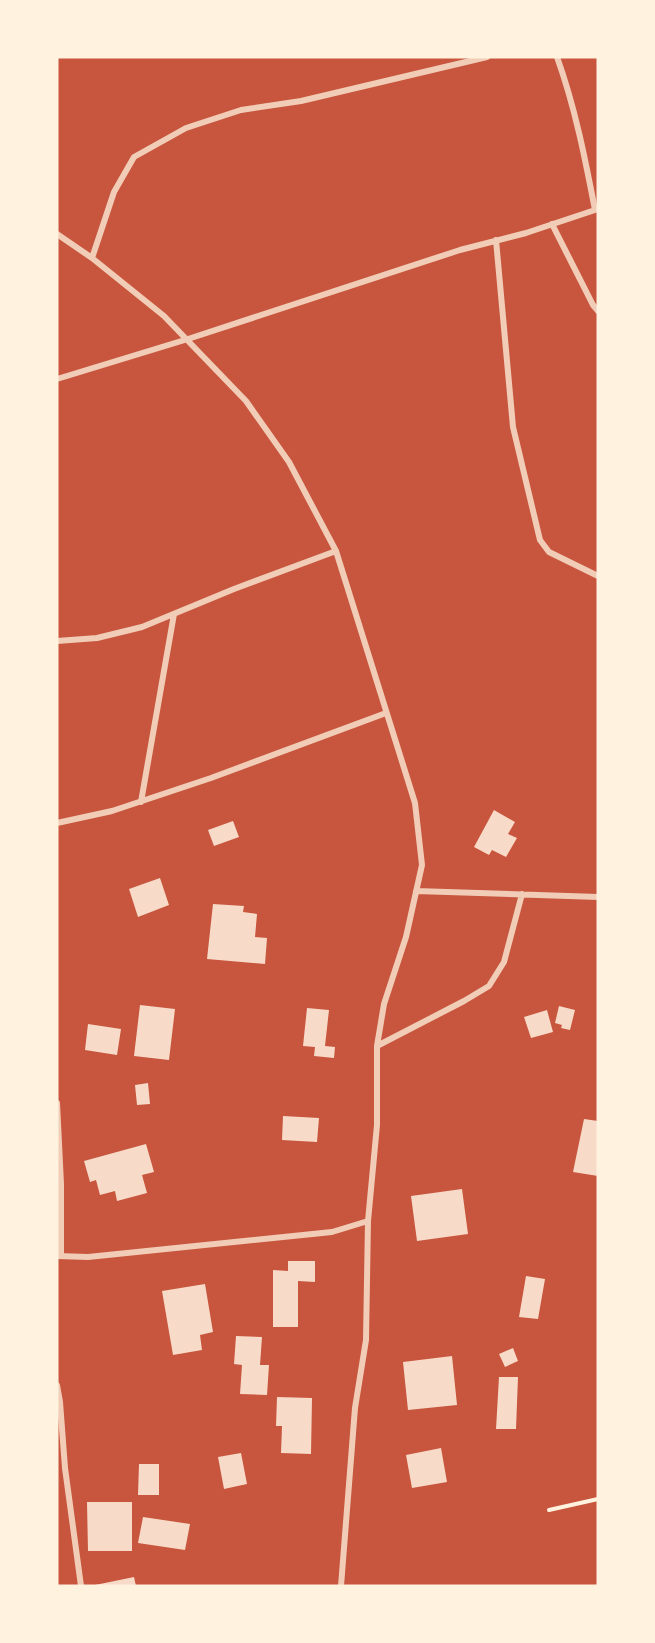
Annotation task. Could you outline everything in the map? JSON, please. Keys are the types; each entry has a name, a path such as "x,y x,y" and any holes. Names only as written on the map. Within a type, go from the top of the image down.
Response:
{"street":[{"path":"92,258 114,192 134,157 186,128 241,110 301,101 488,57"},
{"path":"57,379 188,339 460,250 596,210 573,104 557,57"},
{"path":"552,224 598,311"},
{"path":"57,234 92,258 164,316 188,339 246,401 289,462 336,551 415,803 422,865 406,937 384,1004 377,1046 377,1125 368,1221 366,1340 355,1408 341,1586"},
{"path":"496,240 513,427 540,540 549,552 598,576"},
{"path":"57,641 97,638 142,627 234,589 336,551"},
{"path":"141,802 174,614"},
{"path":"57,823 141,802 386,713"},
{"path":"416,891 598,897"},
{"path":"377,1046 489,986 504,962 522,894"},
{"path":"57,1103 61,1184 59,1256 88,1257 332,1232 368,1221"},
{"path":"57,1385 65,1468 81,1586"}],"path":[{"path":"549,1510 598,1499"}],"building":[{"path":"494,810 515,822 508,834 517,838 506,857 492,850 489,855 474,847"},
{"path":"233,821 239,837 214,846 208,830"},
{"path":"160,878 169,905 138,917 129,889"},
{"path":"213,904 244,906 243,912 257,914 255,937 267,938 265,964 207,959"},
{"path":"140,1005 175,1009 169,1060 134,1056"},
{"path":"559,1006 575,1010 570,1030 561,1028 562,1025 555,1023"},
{"path":"307,1008 329,1010 325,1046 335,1047 334,1058 314,1056 315,1047 303,1046"},
{"path":"547,1010 553,1032 531,1038 524,1017"},
{"path":"88,1024 121,1029 117,1055 85,1050"},
{"path":"148,1083 150,1104 137,1105 135,1085"},
{"path":"283,1116 319,1118 317,1142 282,1140"},
{"path":"584,1119 598,1121 598,1176 573,1172"},
{"path":"146,1144 154,1172 142,1175 147,1193 117,1201 115,1191 100,1195 96,1180 90,1182 84,1161"},
{"path":"462,1189 468,1234 417,1241 411,1196"},
{"path":"288,1261 315,1261 315,1282 298,1281 298,1327 273,1327 273,1270 288,1271"},
{"path":"526,1276 545,1279 538,1319 519,1317"},
{"path":"205,1284 213,1332 200,1335 202,1350 173,1355 162,1291"},
{"path":"236,1336 262,1337 260,1365 269,1365 267,1395 240,1394 242,1365 234,1364"},
{"path":"513,1348 518,1361 505,1367 499,1354"},
{"path":"452,1356 457,1405 408,1410 403,1362"},
{"path":"499,1377 518,1377 516,1429 496,1429"},
{"path":"277,1397 312,1398 311,1454 281,1453 282,1426 276,1426"},
{"path":"441,1448 447,1482 412,1488 406,1455"},
{"path":"241,1453 247,1484 224,1489 218,1457"},
{"path":"139,1464 159,1464 159,1495 138,1495"},
{"path":"87,1502 132,1502 132,1551 88,1551"},
{"path":"143,1517 190,1524 185,1550 138,1543"},
{"path":"134,1577 136,1586 95,1586 95,1585"}]}
